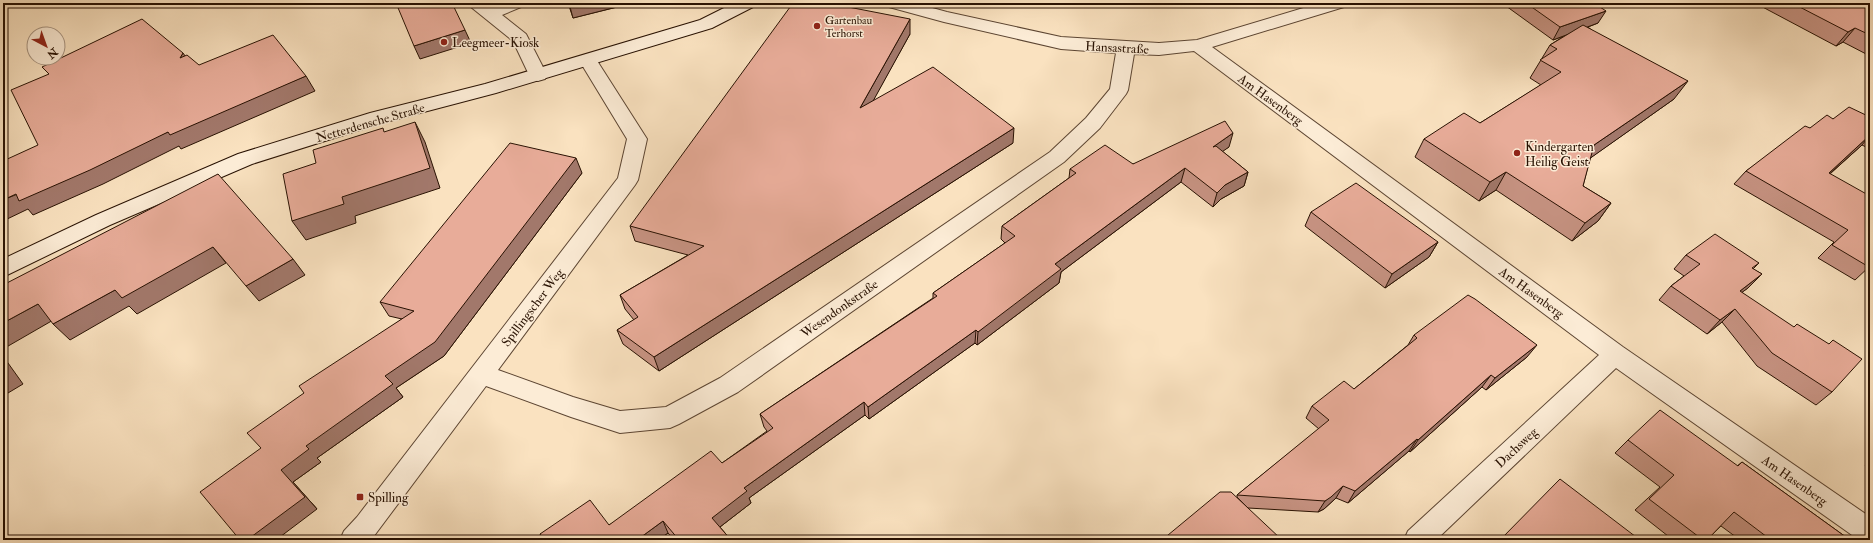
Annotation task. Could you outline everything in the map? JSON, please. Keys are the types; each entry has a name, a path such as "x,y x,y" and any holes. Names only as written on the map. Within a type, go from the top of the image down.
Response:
{"street":[{"path":"475,3 520,38 538,74"},
{"path":"491,14 515,3"},
{"name":"Netterdensche Straße","path":"3,269 103,220 244,159 377,118 588,60 706,24 747,3"},
{"name":"Hansastraße","path":"895,3 944,17 1061,43 1159,49 1198,45 1338,3"},
{"name":"Am Hasenberg","path":"1198,45 1615,354 1870,532"},
{"name":"Wesendonkstraße","path":"482,374 571,407 620,422 670,417 729,385 1057,157 1093,123 1119,90 1126,48"},
{"name":"Spillingscher Weg","path":"353,540 366,526 628,180 637,139 588,60"},
{"name":"Dachsweg","path":"1418,540 1615,354"}],"building":[{"path":"396,3 426,3 430,5 438,3 452,3 465,30 414,46"},
{"path":"793,3 839,3 838,5 910,19 860,108 933,67 1014,128 654,357 617,330 638,317 620,295 704,246 630,226"},
{"path":"1526,3 1594,3 1606,11 1560,27"},
{"path":"1792,3 1870,3 1870,35 1855,28 1848,32"},
{"path":"142,19 183,53 180,58 187,55 199,65 273,35 306,76 170,135 168,132 90,170 19,201 16,194 3,200 3,161 38,145 11,90 49,74 42,67 44,66 66,66 66,55"},
{"path":"1583,25 1688,81 1594,145 1583,186 1611,203 1585,223 1506,172 1490,182 1424,139 1464,113 1480,123 1561,72 1540,60 1557,49 1550,45"},
{"path":"1849,107 1870,117 1870,135 1829,173 1870,196 1869,267 1832,245 1848,230 1746,171 1805,126 1810,128 1827,115 1833,119"},
{"path":"1225,121 1233,133 1213,147 1216,146 1248,172 1225,185 1217,193 1185,168 1055,264 1061,269 978,332 976,330 868,407 864,402 744,488 747,491 712,518 731,540 679,540 663,521 637,540 544,540 540,534 590,500 609,525 711,451 722,463 773,428 760,414 937,296 933,293 1015,236 1002,226 1076,173 1070,169 1105,145 1133,164"},
{"path":"415,122 430,168 342,197 344,204 292,221 283,174 316,163 313,150 383,128 384,132"},
{"path":"510,143 576,158 435,342 385,376 393,384 306,446 309,449 281,470 305,497 247,540 240,540 200,492 261,448 247,433 304,393 299,386 414,311 380,302"},
{"path":"218,174 293,259 246,286 213,247 122,298 115,290 53,324 38,304 3,323 3,285"},
{"path":"1356,183 1438,242 1392,274 1311,212"},
{"path":"1715,234 1759,263 1752,268 1762,274 1740,291 1794,327 1797,324 1829,344 1833,340 1862,359 1832,392 1772,353 1735,309 1720,320 1671,286 1700,264 1686,255"},
{"path":"1468,295 1537,345 1495,378 1491,375 1418,440 1417,439 1355,491 1343,486 1325,501 1237,495 1329,420 1312,406 1344,381 1354,389 1417,338 1414,335"},
{"path":"1660,410 1738,466 1742,462 1850,540 1771,540 1734,512 1707,540 1703,540 1649,499 1674,475 1628,440"},
{"path":"1560,479 1640,540 1500,540"},
{"path":"1220,492 1231,492 1282,540 1162,540"}],"place":[{"name":"Gartenbau Terhorst","path":"817,26"},
{"name":"Leegmeer-Kiosk","path":"444,42"},
{"name":"Kindergarten Heilig Geist","path":"1517,153"},
{"name":"Spilling","path":"360,497"}]}
